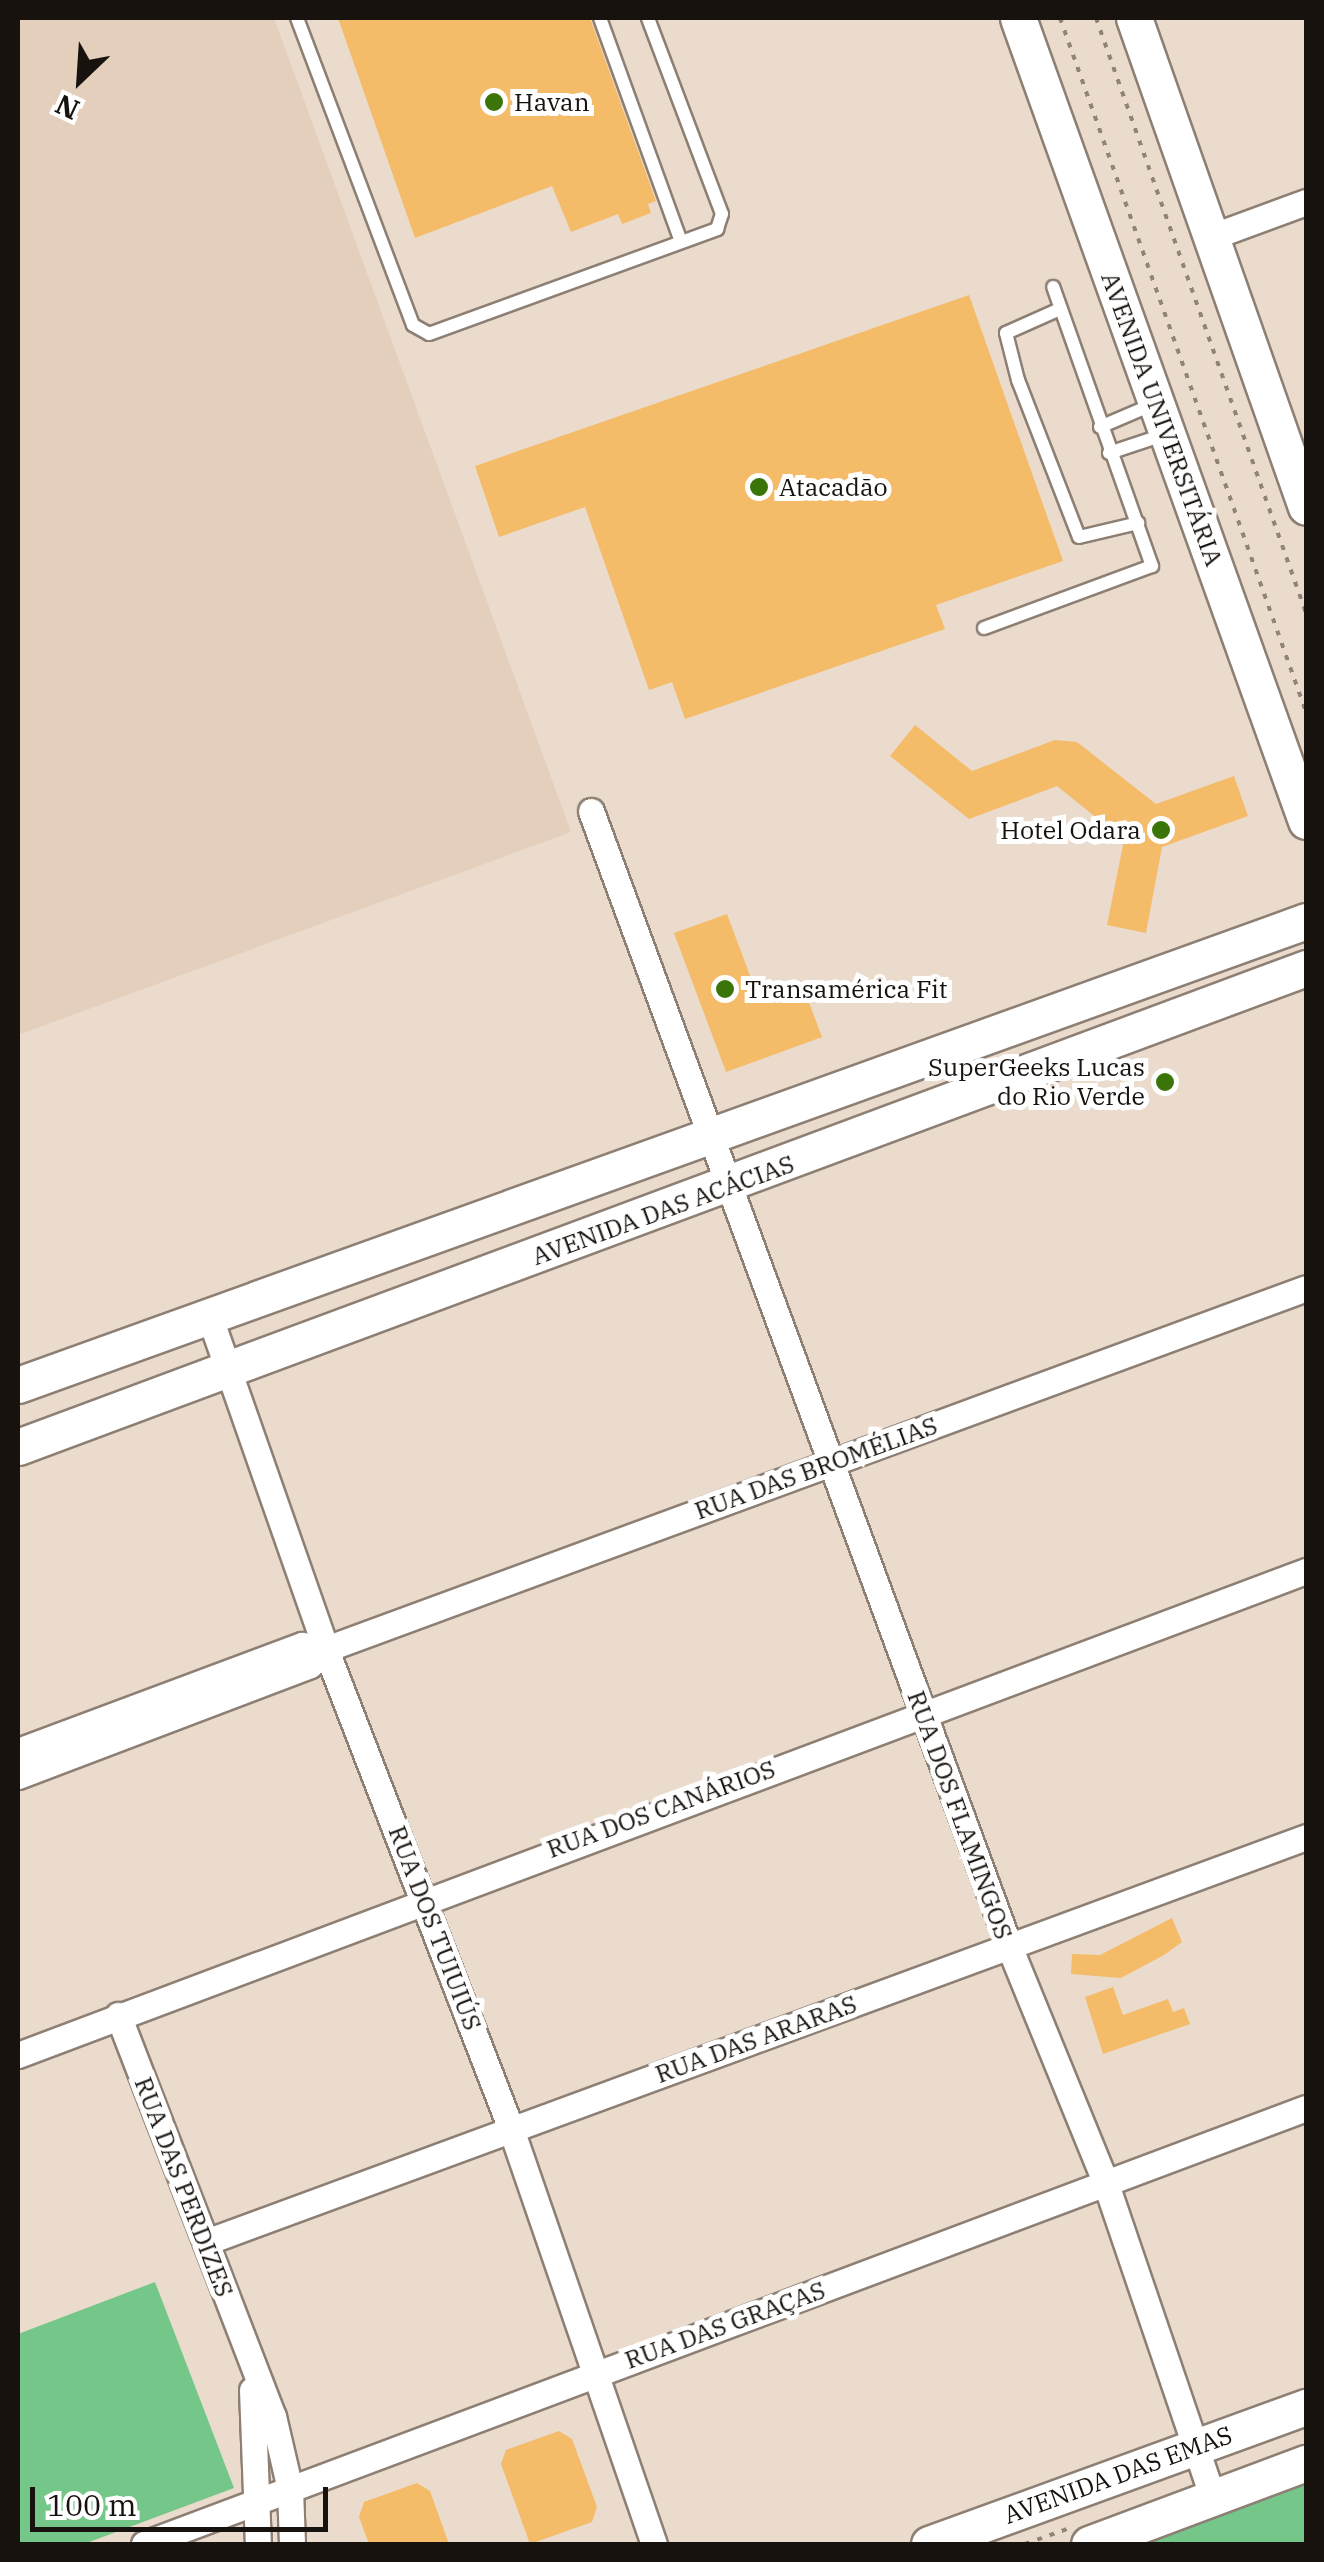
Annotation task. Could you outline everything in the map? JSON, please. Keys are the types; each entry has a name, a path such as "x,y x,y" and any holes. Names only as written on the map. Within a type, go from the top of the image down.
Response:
{"street":[{"name":"AVENIDA UNIVERSITÁRIA","path":"1018,18 1306,821"},
{"path":"1140,19 1211,237 1296,441 1306,507"},
{"path":"1211,237 1306,202"},
{"name":"RUA DOS FLAMINGOS","path":"591,811 735,1184 1008,1946 1106,2184 1214,2498"},
{"path":"18,1385 712,1130 1306,920"},
{"name":"AVENIDA DAS ACÁCIAS","path":"18,1447 735,1184 1306,968"},
{"name":"RUA DAS BROMÉLIAS","path":"18,1776 310,1665 326,1649 1306,1288"},
{"name":"RUA DOS TUIUIÚS","path":"210,1315 326,1649 512,2130 591,2375 654,2544"},
{"name":"RUA DOS CANÁRIOS","path":"18,2055 425,1897 1306,1572"},
{"name":"RUA DAS BROMÉLIAS","path":"18,1751 302,1646 326,1649"},
{"name":"RUA DAS ARARAS","path":"206,2242 1306,1837"},
{"name":"RUA DAS PERDIZES","path":"118,2015 248,2360 273,2416 290,2489 292,2544"},
{"name":"RUA DAS GRAÇAS","path":"144,2544 1306,2108"},
{"name":"RUA DAS PERDIZES","path":"248,2360 258,2544"},
{"name":"AVENIDA DAS EMAS","path":"929,2544 1306,2407"},
{"path":"1089,2544 1306,2463"}],"lane":[{"path":"297,18 420,332 716,229 722,214 648,18"},
{"path":"600,18 682,242"},
{"path":"984,628 1152,569 1138,523 1108,453 1053,287"},
{"path":"1060,309 1006,334 1024,396 1079,537 1138,523"},
{"path":"1100,427 1162,418"},
{"path":"1108,453 1162,418"}],"path":[{"path":"1060,18 1306,712"},
{"path":"1096,18 1306,613"}],"shaded area":[{"path":"18,18 274,18 571,832 18,1035"}],"green space":[{"path":"155,2282 234,2488 84,2544 18,2544 18,2334"},
{"path":"1306,2474 1306,2544 1117,2544"}],"building":[{"name":"Havan","path":"338,18 590,18 656,201 648,204 651,213 622,224 618,214 571,232 552,186 415,238"},
{"name":"Atacadão","path":"969,295 1063,561 936,605 945,629 685,719 672,682 649,690 585,507 499,537 475,466"},
{"name":"Hotel Odara","path":"915,725 972,771 1055,740 1077,742 1156,804 1234,776 1248,816 1162,847 1146,933 1107,925 1124,840 1057,786 969,819 890,756"},
{"name":"Transamérica Fit","path":"727,914 758,997 801,981 822,1037 726,1072 674,933"},
{"path":"1172,1918 1182,1942 1164,1955 1121,1978 1071,1974 1072,1954 1100,1955"},
{"path":"1113,1987 1123,2015 1168,1999 1173,2012 1184,2008 1190,2024 1103,2054 1085,1997"},
{"path":"559,2431 572,2439 597,2507 592,2522 530,2544 501,2464 506,2450"},
{"path":"417,2483 430,2491 449,2544 369,2544 359,2517 364,2502"}],"place":[{"name":"Havan","path":"494,102"},
{"name":"Atacadão","path":"759,487"},
{"name":"Hotel Odara","path":"1161,830"},
{"name":"Transamérica Fit","path":"725,989"},
{"name":"SuperGeeks Lucas do Rio Verde","path":"1165,1082"}]}
